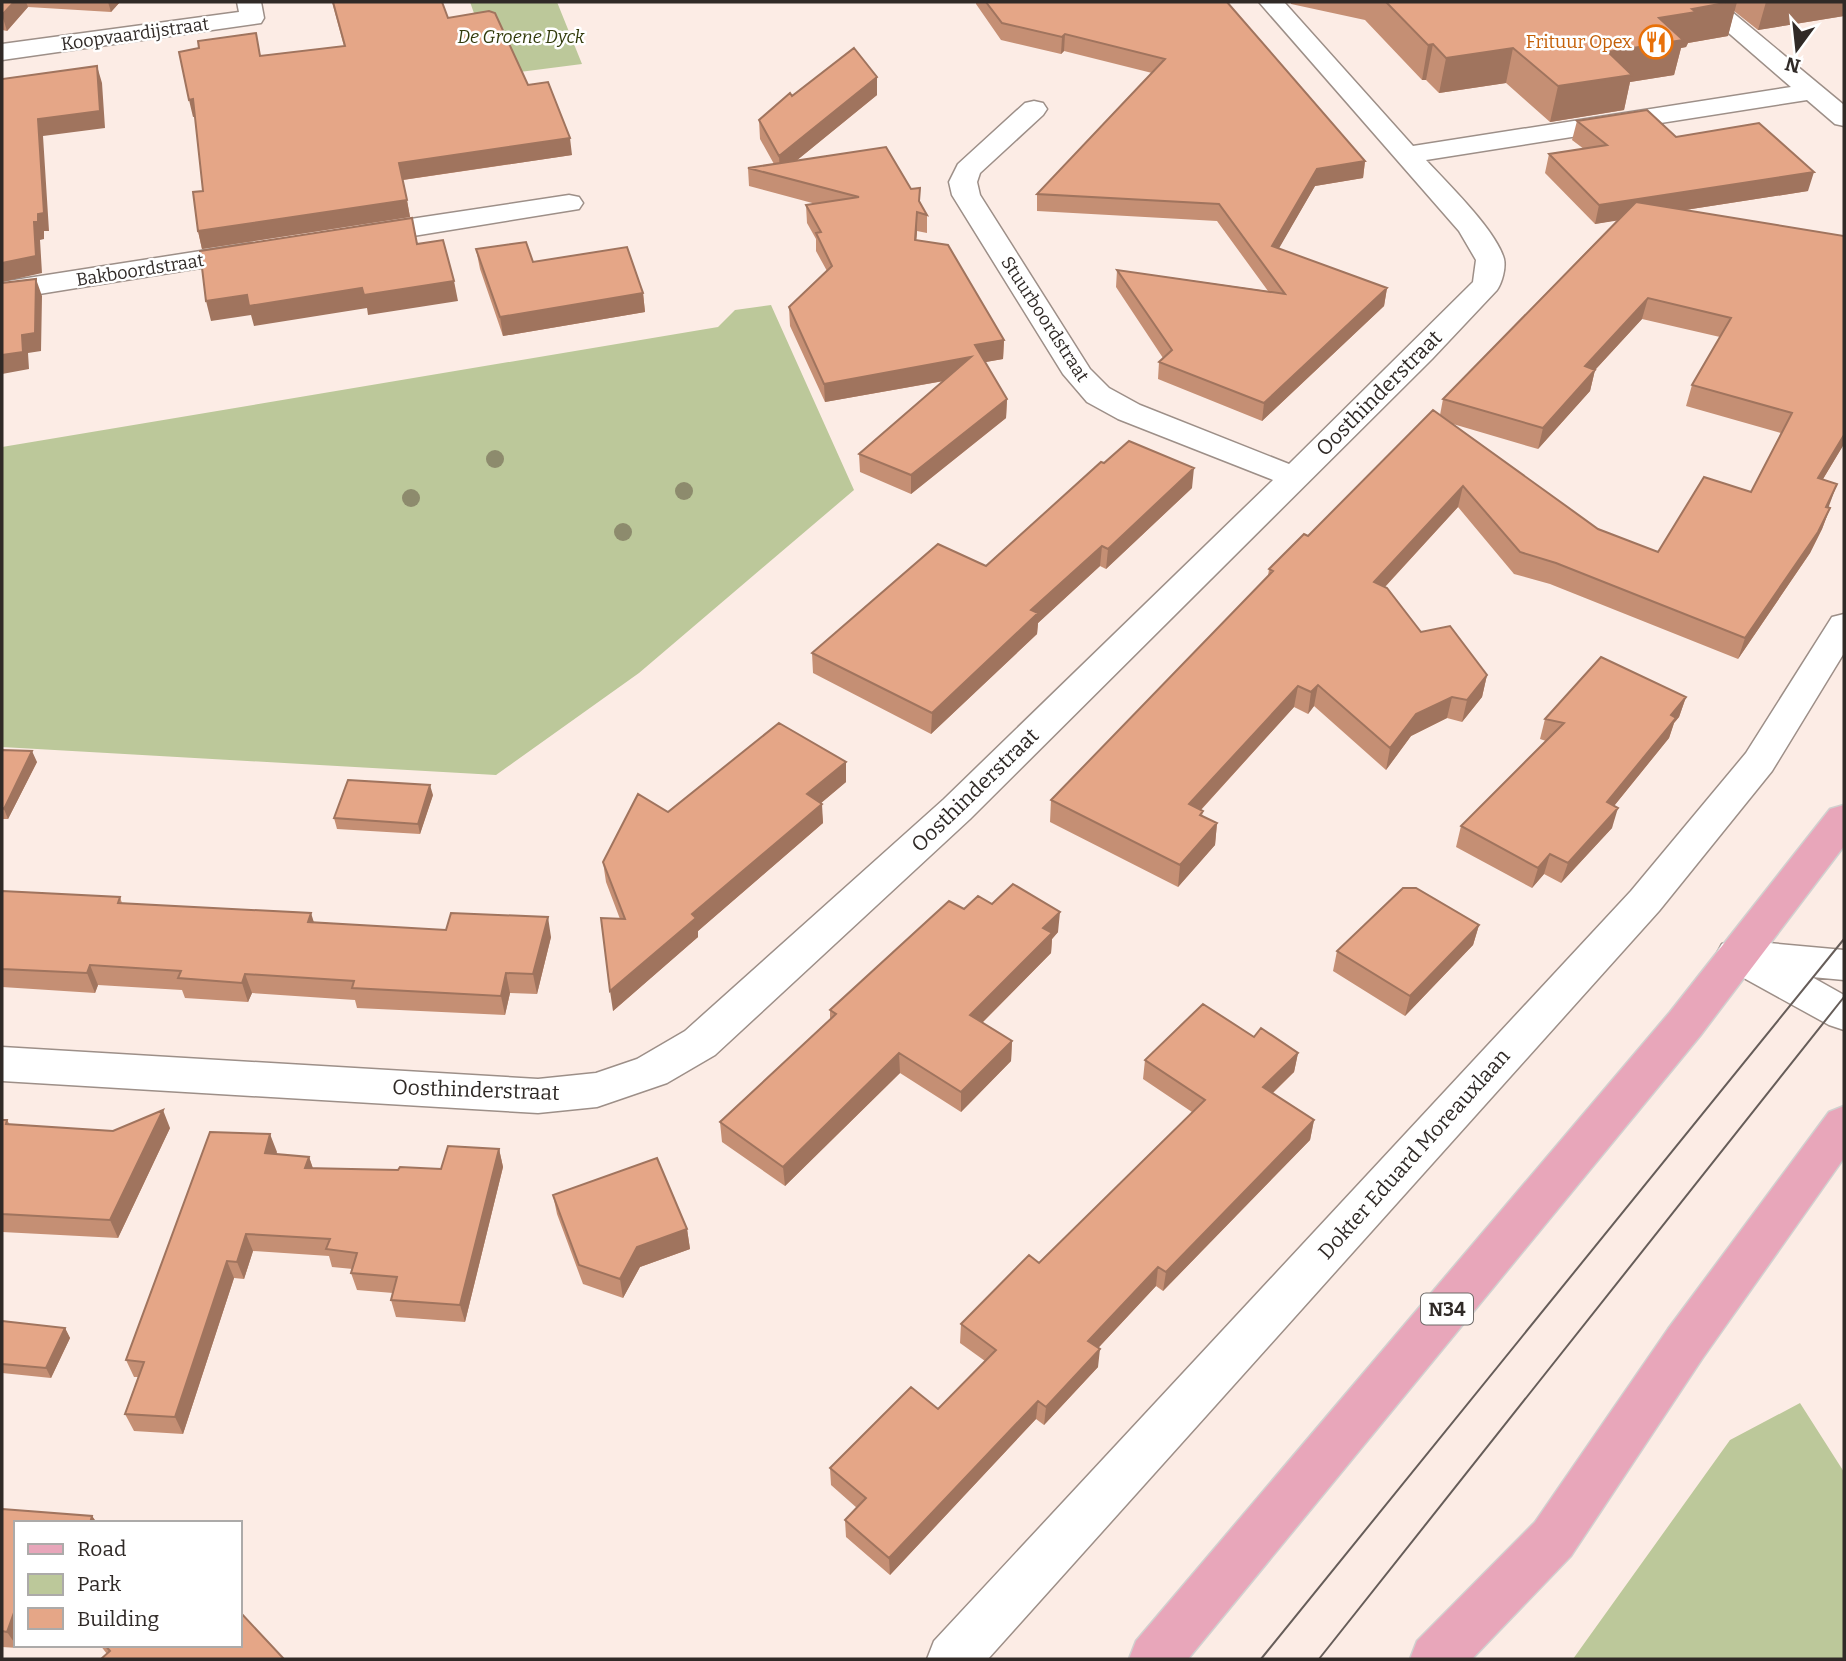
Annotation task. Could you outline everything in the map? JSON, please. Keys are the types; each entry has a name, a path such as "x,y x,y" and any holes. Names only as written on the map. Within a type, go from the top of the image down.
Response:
{"main road":[{"name":"N34","path":"1155,1659 1685,1024 1736,955 1821,853 1844,819"},
{"path":"1436,1659 1553,1538 1685,1344 1844,1124"}],"street":[{"name":"Koopvaardijstraat","path":"2,52 252,18 249,2"},
{"name":"Oosthinderstraat","path":"2,1064 538,1096 597,1090 653,1071 700,1043 957,810 1487,284 1490,260 1471,227 1271,2"},
{"path":"1706,2 1844,118"},
{"path":"1406,155 1811,92"},
{"name":"Stuurboordstraat","path":"1034,109 968,170 963,182 967,195 1078,374 1098,395 1129,412 1294,477"},
{"path":"340,239 569,203"},
{"name":"Bakboordstraat","path":"2,291 274,249"},
{"name":"Dokter Eduard Moreauxlaan","path":"953,1659 1645,901 1759,762 1844,625"},
{"path":"1736,955 1844,965"},
{"path":"1736,955 1844,1014"}],"green space":[{"name":"De Groene Dyck","path":"470,2 557,2 582,64 496,75"},
{"path":"771,305 854,490 639,673 496,775 2,747 2,447 718,327 735,310"},
{"path":"1800,1403 1844,1472 1844,1659 1573,1659 1730,1440"}],"building":[{"path":"2,2 14,2 2,15"},
{"path":"333,2 442,2 448,18 489,11 495,13 528,85 548,82 570,138 399,163 407,200 198,231 193,192 203,191 193,99 189,100 179,52 199,48 198,41 256,33 260,56 345,46"},
{"path":"986,2 1227,2 1365,161 1317,169 1272,246 1387,288 1264,403 1159,362 1172,350 1117,270 1285,294 1219,204 1037,194 1165,59 1065,34 1062,37 1002,23"},
{"path":"1386,2 1730,2 1692,9 1696,12 1659,18 1683,40 1608,52 1632,75 1558,86 1513,48 1446,58 1433,44 1428,45"},
{"path":"854,48 877,77 779,156 759,120 790,93 792,96"},
{"path":"97,66 100,111 38,119 44,213 38,214 38,222 34,222 36,256 2,263 2,79"},
{"path":"1647,110 1676,137 1759,123 1814,172 1599,205 1549,154 1607,145 1577,121"},
{"path":"886,147 911,189 920,188 919,201 927,215 917,212 915,240 948,245 1004,340 975,345 1007,399 911,475 859,454 971,357 824,384 789,307 832,266 816,233 821,232 806,205 859,197 748,168"},
{"path":"1636,202 1844,236 1844,435 1818,478 1837,484 1826,507 1830,508 1818,532 1745,638 1556,563 1520,552 1463,486 1374,582 1387,588 1421,632 1450,626 1487,675 1467,700 1452,697 1416,714 1390,748 1318,685 1311,692 1298,686 1189,804 1203,811 1200,815 1217,823 1180,865 1051,800 1273,571 1269,569 1304,534 1308,536 1433,410 1598,529 1658,552 1704,477 1751,492 1792,413 1692,385 1731,318 1648,298 1585,366 1595,370 1543,428 1443,399"},
{"path":"412,218 417,244 443,240 454,281 364,295 362,288 249,306 247,295 206,301 200,251"},
{"path":"526,242 533,262 627,247 643,293 500,317 476,249"},
{"path":"36,279 35,333 22,335 23,352 2,355 2,283"},
{"path":"1129,441 1194,468 1108,549 1102,546 1031,610 1038,613 932,713 812,653 938,544 986,566 1101,462 1104,463"},
{"path":"1601,657 1686,697 1671,715 1676,718 1607,802 1618,808 1568,863 1550,854 1538,868 1461,826 1564,723 1545,719"},
{"path":"779,723 846,762 807,794 822,804 692,914 696,918 610,991 601,918 625,919 603,862 638,794 668,812"},
{"path":"2,750 32,751 4,809 2,808"},
{"path":"348,780 430,785 418,824 334,818"},
{"path":"1013,884 1060,912 1043,928 1052,933 970,1015 1012,1041 961,1092 899,1053 783,1167 720,1122 836,1014 830,1010 949,901 964,909 978,896 992,904"},
{"path":"1403,888 1416,888 1479,925 1410,996 1337,951"},
{"path":"2,891 120,897 118,903 311,913 308,922 446,930 451,913 548,917 533,974 506,973 501,996 352,988 354,981 245,974 242,983 178,978 181,971 90,965 87,973 2,969"},
{"path":"1203,1004 1254,1037 1261,1028 1298,1053 1263,1087 1314,1120 1166,1272 1158,1267 1088,1341 1100,1349 1046,1407 1038,1401 889,1558 845,1520 866,1498 830,1468 911,1387 938,1409 996,1350 961,1324 1029,1255 1039,1263 1205,1100 1145,1060"},
{"path":"163,1110 110,1220 2,1214 2,1120 7,1120 6,1124 113,1131"},
{"path":"210,1132 270,1134 265,1153 309,1157 305,1168 441,1169 448,1146 499,1149 460,1305 391,1300 397,1277 351,1273 357,1253 326,1249 330,1239 246,1234 237,1262 227,1261 175,1417 125,1414 144,1362 126,1360"},
{"path":"657,1158 687,1229 637,1247 620,1279 579,1265 553,1195"},
{"path":"2,1321 65,1328 46,1368 2,1364"},
{"path":"2,1509 92,1516 91,1521 14,1521 14,1613 7,1632 2,1631"},
{"path":"242,1614 284,1659 101,1659 110,1651 107,1647 242,1647"}],"tram line":[{"path":"1261,1659 1844,939"},
{"path":"1319,1659 1844,997"}],"place":[{"name":"Frituur Opex","path":"1656,42"}]}
